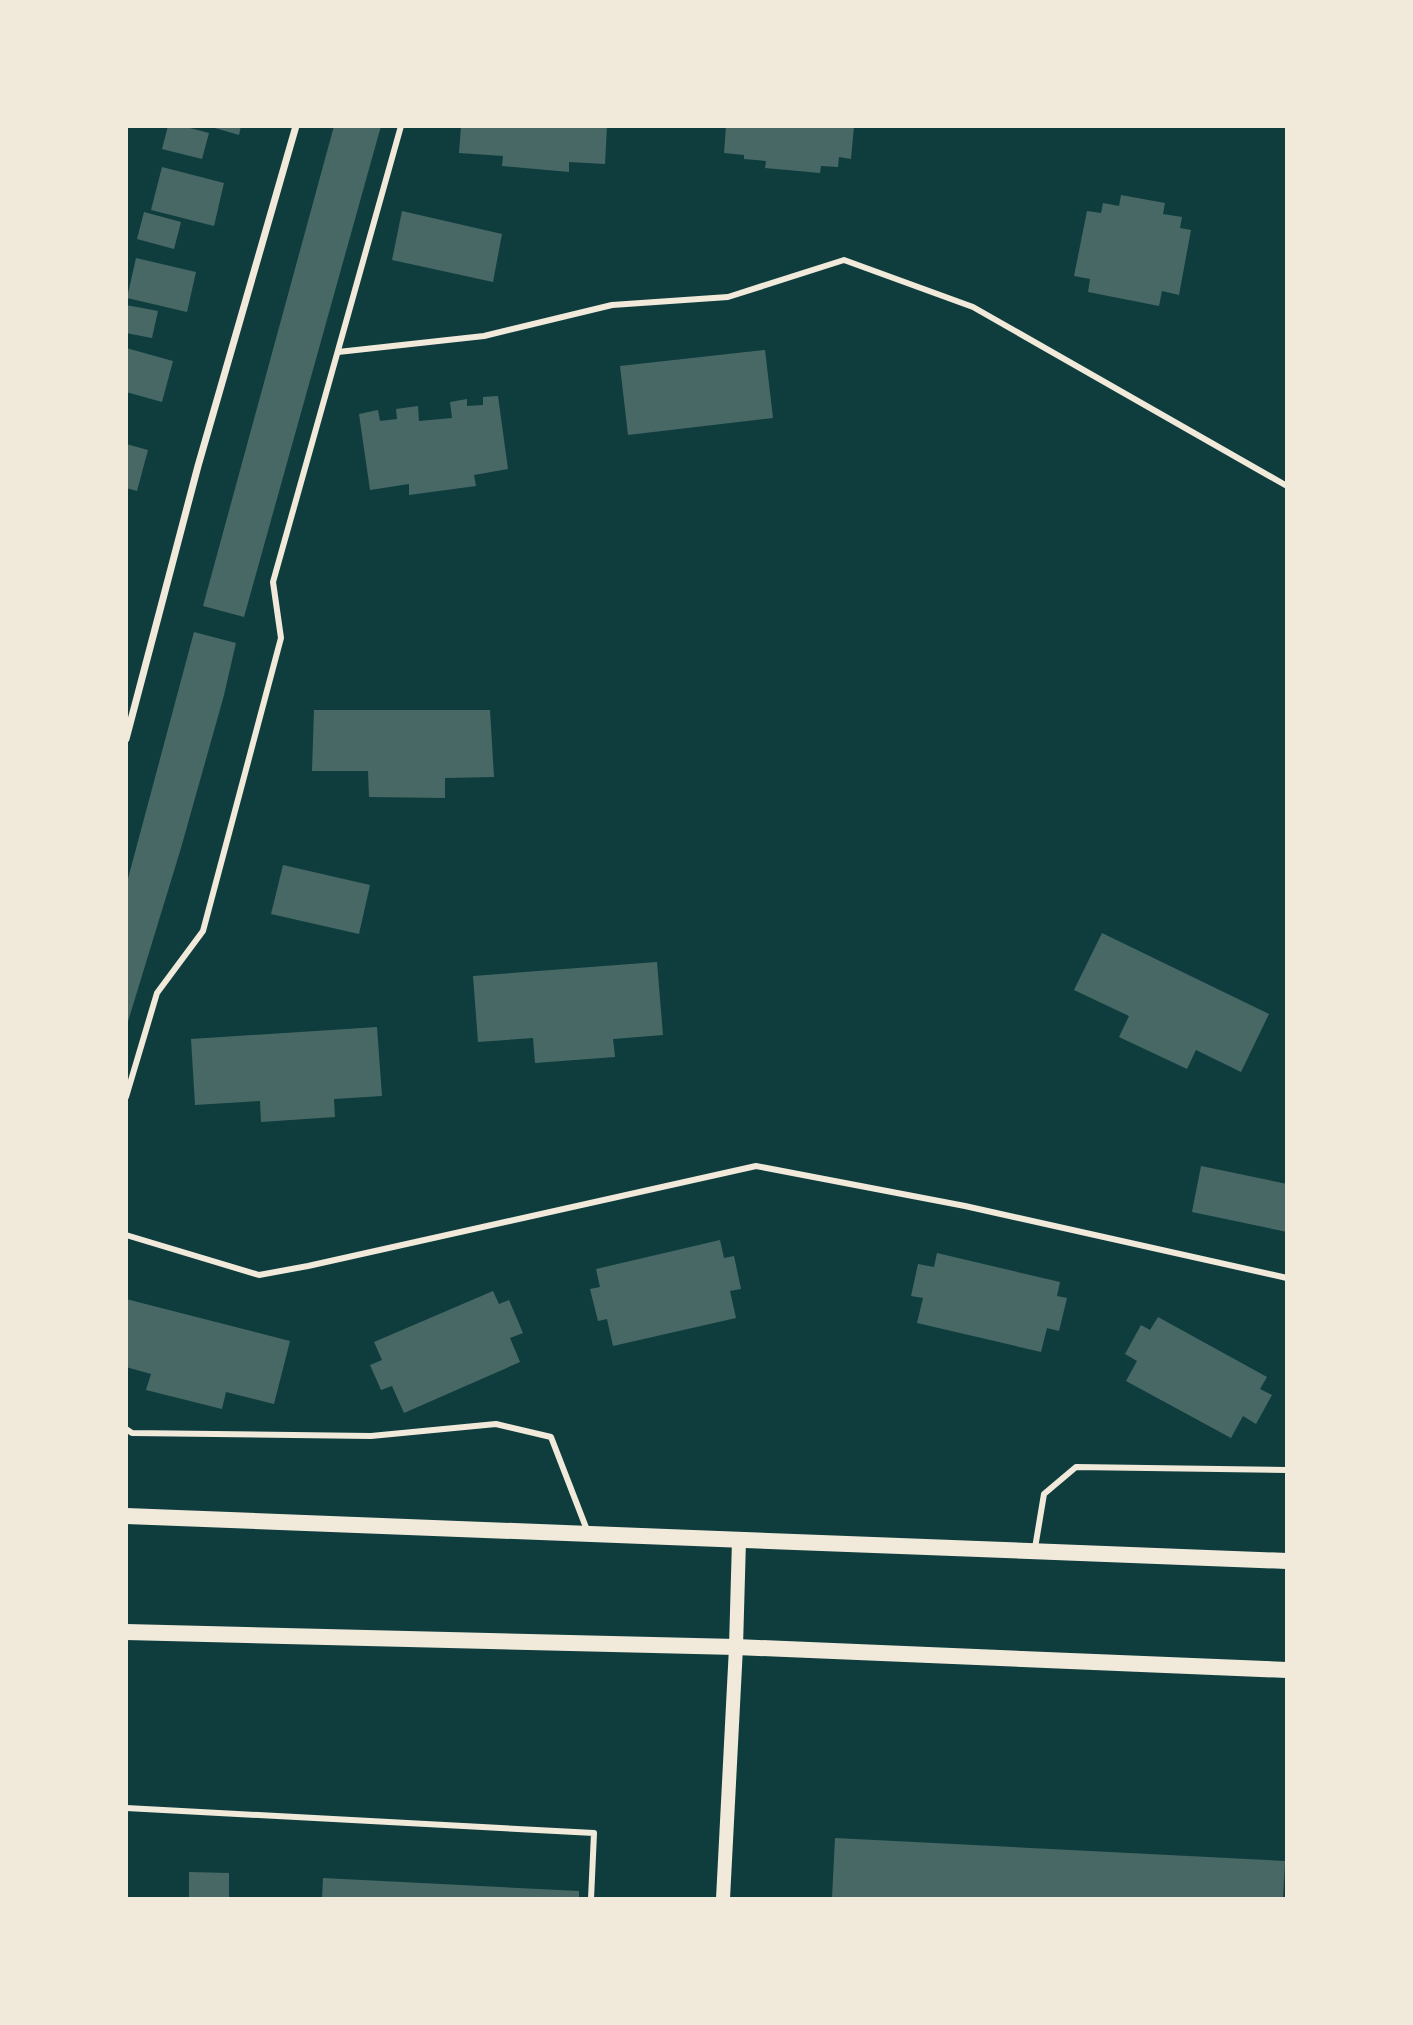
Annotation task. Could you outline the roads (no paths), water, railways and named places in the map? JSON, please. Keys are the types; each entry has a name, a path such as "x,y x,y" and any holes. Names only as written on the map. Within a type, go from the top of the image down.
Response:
{"main road":[{"path":"126,1516 1287,1561"},
{"path":"126,1632 736,1647 1287,1670"}],"street":[{"path":"126,739 198,466 296,126"},
{"path":"723,1899 739,1540"}],"lane":[{"path":"126,1097 157,993 203,931 281,638 273,582 401,126"},
{"path":"338,352 484,336 612,305 728,297 844,260 973,307 1287,486"},
{"path":"126,1235 259,1275 756,1166 965,1206 1287,1278"},
{"path":"126,1429 132,1433 371,1436 496,1424 551,1437 588,1535"},
{"path":"1035,1552 1044,1494 1076,1467 1287,1470"},
{"path":"126,1808 594,1833 591,1899"}]}
